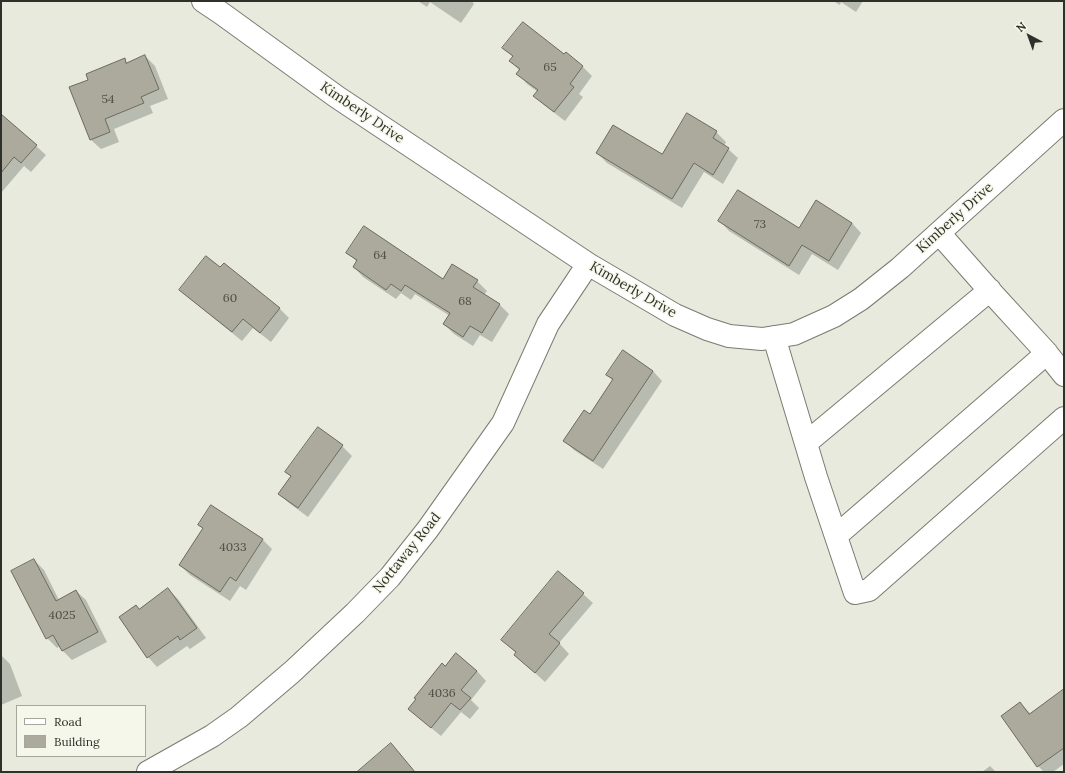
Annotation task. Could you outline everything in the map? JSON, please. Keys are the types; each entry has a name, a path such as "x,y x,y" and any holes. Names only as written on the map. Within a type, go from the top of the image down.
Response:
{"street":[{"name":"Kimberly Drive","path":"203,1 221,12 337,97 588,264 675,315 707,329 729,336 762,339 794,334 834,316 861,299 900,268 1064,120"},
{"path":"939,233 1064,375"},
{"name":"Nottaway Road","path":"148,772 212,736 239,717 292,672 344,624 390,577 428,529 503,423 548,324 588,264"},
{"path":"806,443 990,290"},
{"path":"774,337 806,443 855,593 869,590 1064,418"},
{"path":"836,536 1046,353"}],"building":[{"path":"523,22 564,54 566,52 583,66 570,84 574,87 554,112 533,96 538,90 516,74 520,69 509,61 513,56 502,48"},
{"path":"145,55 159,89 141,97 144,103 105,119 110,132 90,140 69,87 88,80 86,74 125,58 126,63"},
{"path":"687,113 717,131 713,138 729,148 713,175 694,163 672,199 596,153 613,125 662,154"},
{"path":"1,114 37,145 21,163 14,157 1,173"},
{"path":"738,190 799,228 816,200 852,223 829,261 802,245 789,266 718,221"},
{"path":"364,226 443,279 452,264 478,280 473,287 500,304 482,333 470,326 463,337 443,324 450,313 405,285 401,291 391,284 386,290 353,267 357,260 346,253"},
{"path":"206,256 220,267 224,263 280,308 260,333 243,319 232,332 179,290"},
{"path":"623,350 653,371 593,461 563,441 584,410 590,414 613,379 606,375"},
{"path":"318,427 343,445 298,508 278,494 291,476 285,472"},
{"path":"211,505 263,539 236,581 230,577 220,592 179,565 203,528 198,525"},
{"path":"34,559 56,601 76,590 98,632 62,651 53,635 46,639 11,571"},
{"path":"558,571 584,593 549,634 560,643 535,673 514,655 516,652 501,640"},
{"path":"168,588 197,628 180,640 178,636 147,658 119,617 136,605 139,609"},
{"path":"456,653 477,671 461,690 471,698 460,710 451,703 431,728 408,709 416,699 414,698 442,663 445,666"},
{"path":"1064,689 1064,748 1037,767 1001,716 1020,702 1029,714"},
{"path":"391,743 415,772 357,772"}]}
